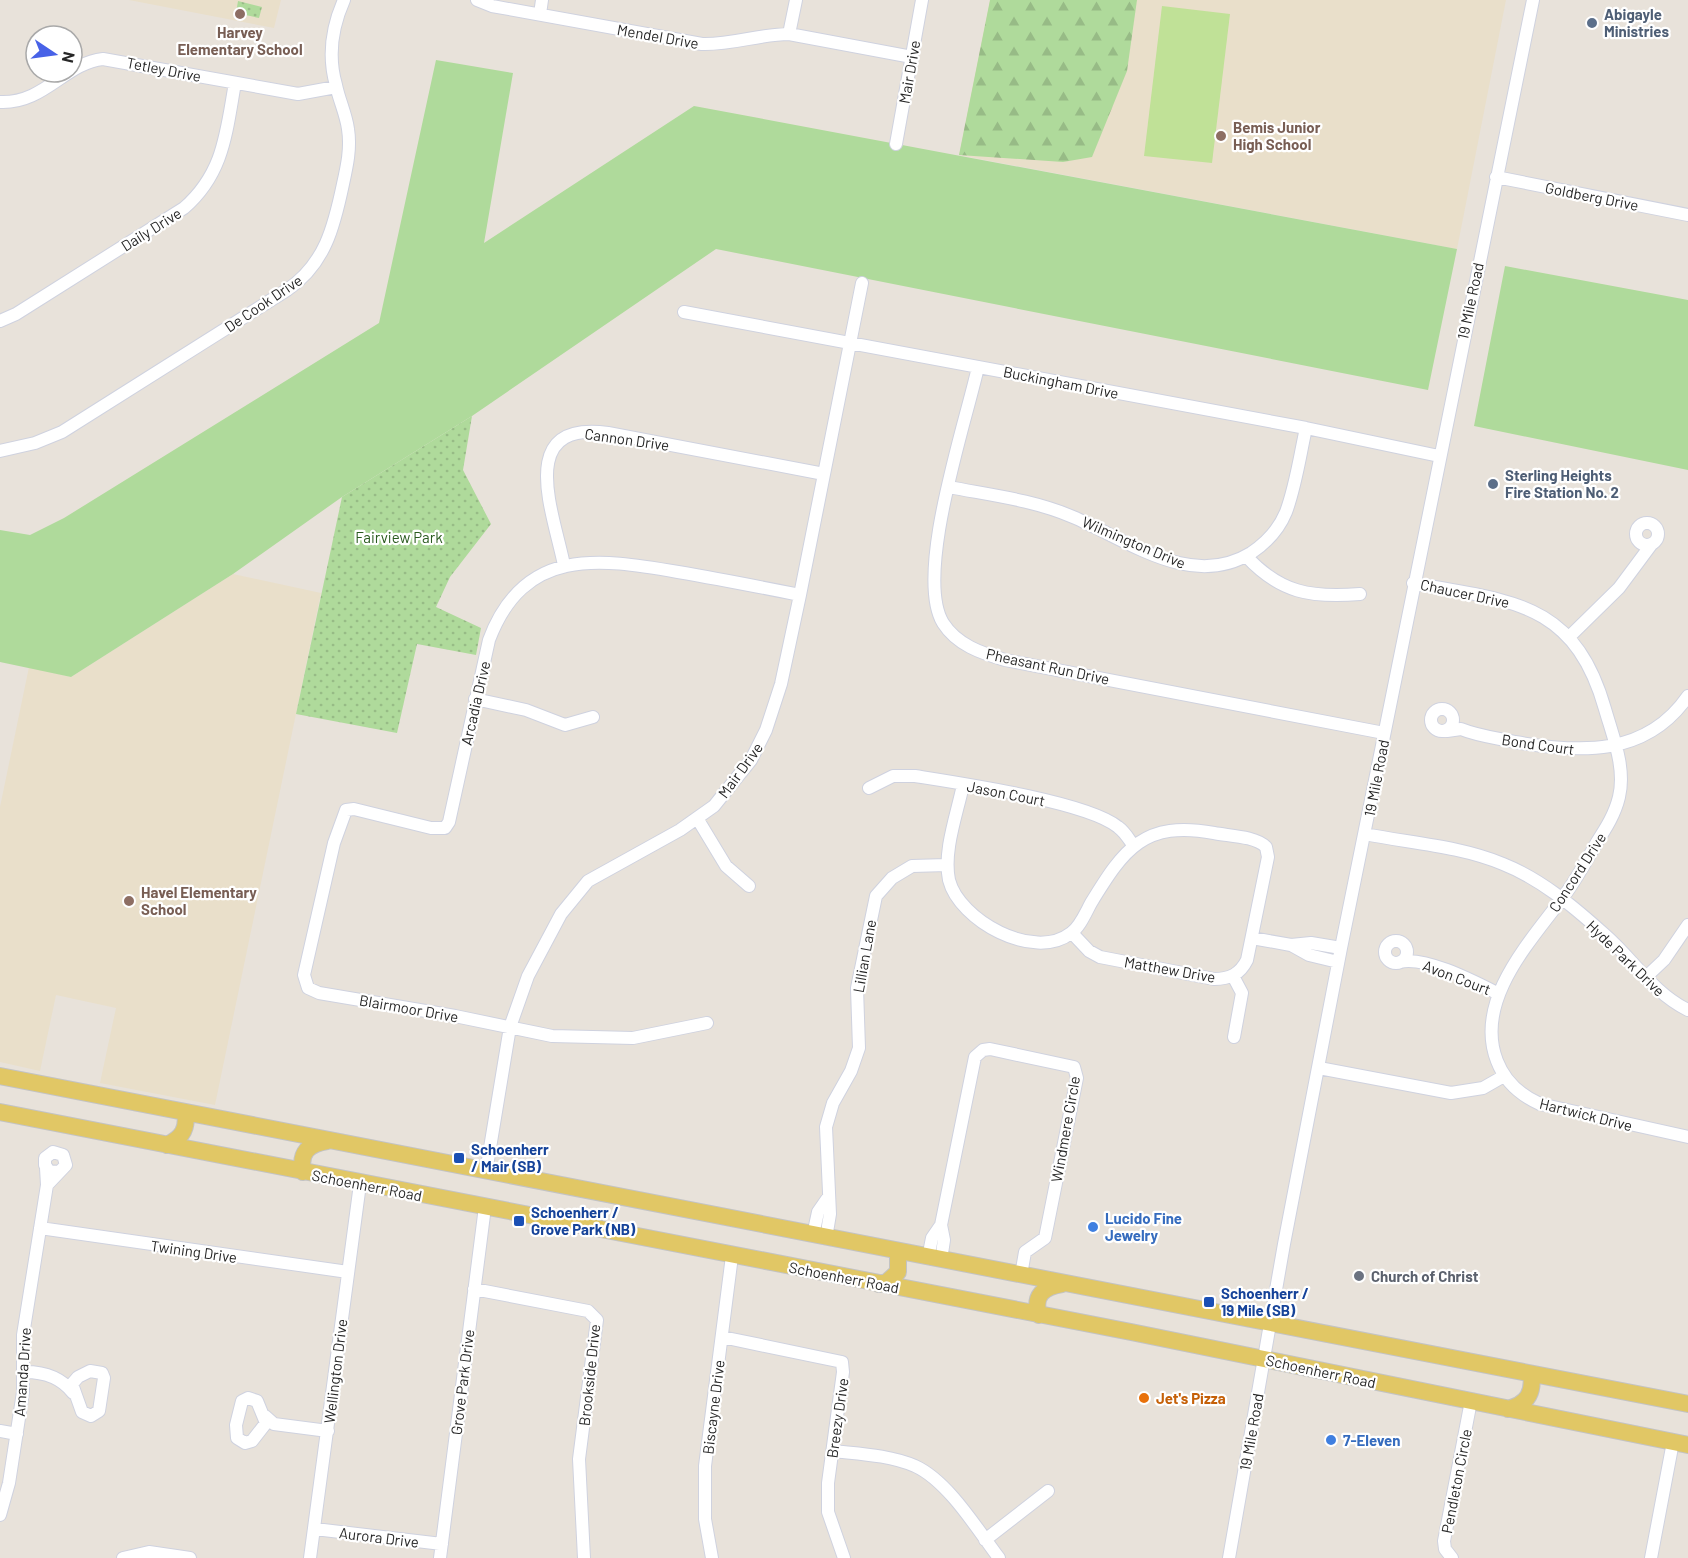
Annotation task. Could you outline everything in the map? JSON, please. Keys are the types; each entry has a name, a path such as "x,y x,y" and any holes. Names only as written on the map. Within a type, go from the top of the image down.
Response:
{"main road":[{"path":"0,1076 1688,1404"},
{"name":"Schoenherr Road","path":"0,1112 1264,1359 1681,1444"},
{"path":"167,1145 177,1141 184,1130 185,1113"},
{"path":"303,1172 301,1160 306,1150 317,1143 328,1141"},
{"path":"879,1284 892,1279 898,1272 898,1251"},
{"path":"1039,1315 1036,1304 1040,1293 1047,1287 1062,1284"},
{"path":"1508,1408 1518,1406 1529,1396 1532,1383 1531,1374"}],"street":[{"name":"De Cook Drive","path":"0,451 35,443 62,432 287,290 307,274 331,234 347,165 348,129 336,87 332,53 337,18 344,0"},
{"name":"Mendel Drive","path":"477,0 702,44 726,44 771,34 789,34 912,57"},
{"path":"540,14 542,0"},
{"path":"789,34 796,0"},
{"name":"Mair Drive","path":"896,144 922,0"},
{"name":"19 Mile Road","path":"1228,1558 1338,962 1438,456 1533,0"},
{"name":"Tetley Drive","path":"0,102 29,98 84,65 103,59 298,94 336,87"},
{"name":"Daily Drive","path":"0,321 16,314 174,214 198,196 210,181 221,155 235,83"},
{"name":"Goldberg Drive","path":"1496,177 1688,214"},
{"name":"Mair Drive","path":"486,1172 510,1027 541,947 561,914 588,881 714,806 739,776 761,742 781,684 862,283"},
{"name":"Buckingham Drive","path":"684,312 850,345 1306,428 1438,456"},
{"name":"Pheasant Run Drive","path":"978,367 949,487 934,569 935,599 943,622 969,647 1005,660 1384,733"},
{"name":"Wilmington Drive","path":"949,487 1055,510 1184,566 1210,567 1246,556 1274,532 1286,512 1306,428"},
{"name":"Cannon Drive","path":"564,565 550,494 547,462 554,445 564,436 578,431 608,433 824,474"},
{"path":"1569,637 1619,588 1641,555 1656,540 1658,533 1649,523 1638,526 1635,534 1641,555"},
{"path":"1637,541 1644,545 1651,545"},
{"path":"1246,556 1269,579 1283,586 1322,594 1360,594"},
{"name":"Arcadia Drive","path":"308,988 304,982 304,975 341,818 346,810 354,809 431,828 444,828 449,822 489,640 502,612 525,587 564,565 588,561 623,562 800,596"},
{"name":"Chaucer Drive","path":"1413,582 1515,603 1541,614 1569,637 1595,677 1615,744"},
{"path":"1615,744 1657,728 1688,696"},
{"path":"475,699 526,710 565,725 593,717"},
{"path":"1453,718 1447,731 1439,732 1433,727 1431,716 1443,709 1453,718 1461,729"},
{"name":"Bond Court","path":"1447,731 1461,729 1558,749 1591,750 1615,744"},
{"name":"Concord Drive","path":"1504,1076 1491,1034 1493,1013 1500,994 1524,951 1562,899 1607,825 1619,799 1620,773 1615,744"},
{"name":"Jason Court","path":"869,788 893,776 906,776 1072,807 1118,826 1133,845"},
{"path":"963,785 947,865 956,897 965,908 1015,940 1046,944 1072,933 1113,866 1133,845 1154,835 1182,830 1199,830 1262,843 1268,856 1252,938 1291,945 1311,943 1341,948"},
{"path":"697,818 726,866 749,886"},
{"name":"Hyde Park Drive","path":"1365,834 1480,855 1519,871 1562,899 1612,941 1670,1000 1688,1010"},
{"name":"Lillian Lane","path":"819,1236 830,1214 827,1199 830,1174 826,1127 833,1103 851,1071 859,1048 857,988 876,896 892,878 912,866 947,865"},
{"path":"1646,977 1664,960 1688,925"},
{"name":"Matthew Drive","path":"1072,933 1089,951 1100,957 1214,979 1233,976 1242,969 1247,960 1252,938"},
{"name":"Avon Court","path":"1414,961 1404,944 1397,940 1385,947 1386,958 1392,963 1414,961 1456,974 1500,994"},
{"path":"1291,945 1309,955 1338,962"},
{"name":"Avon Court","path":"1400,962 1406,957 1407,950"},
{"path":"1233,976 1242,993 1234,1037"},
{"name":"Blairmoor Drive","path":"308,988 319,993 552,1036 593,1039 633,1038 707,1023"},
{"name":"Windmere Circle","path":"934,1259 944,1240 940,1225 973,1062 978,1054 990,1049 1074,1067 1077,1078 1045,1238 1025,1252 1021,1275"},
{"path":"1319,1068 1451,1093 1483,1088 1504,1076"},
{"name":"Hartwick Drive","path":"1504,1076 1525,1096 1540,1104 1688,1137"},
{"path":"47,1185 64,1168 66,1161 63,1155 57,1152 50,1153 45,1158 46,1168 52,1173 59,1172"},
{"name":"Amanda Drive","path":"0,1515 17,1434 25,1372 23,1335 47,1185 46,1168"},
{"name":"Wellington Drive","path":"310,1558 360,1184"},
{"name":"Grove Park Drive","path":"441,1558 485,1207"},
{"name":"Twining Drive","path":"40,1228 348,1272"},
{"name":"Biscayne Drive","path":"712,1558 705,1519 705,1466 732,1256"},
{"name":"Brookside Drive","path":"474,1289 588,1311 597,1320 579,1459 584,1558"},
{"name":"Breezy Drive","path":"722,1337 842,1362 843,1372 832,1451 828,1512 844,1558"},
{"path":"25,1372 44,1374 63,1382 73,1393 84,1414 91,1416 99,1411 104,1378 102,1373 90,1371 63,1382"},
{"path":"73,1393 72,1384 78,1377"},
{"path":"270,1420 248,1443 237,1438 236,1425 242,1401 249,1398 257,1401 270,1420 328,1431"},
{"name":"Pendleton Circle","path":"1452,1558 1444,1549 1444,1541 1471,1401"},
{"path":"0,1431 17,1434"},
{"path":"1651,1558 1681,1444"},
{"path":"832,1451 887,1458 924,1472 944,1487 999,1558"},
{"path":"985,1540 1048,1491"},
{"name":"Aurora Drive","path":"315,1529 442,1544"},
{"path":"123,1558 149,1552 190,1558"}],"shaded area":[{"name":"Harvey Elementary School","path":"129,0 281,0 274,28"},
{"name":"Bemis Junior High School","path":"990,0 1506,0 1457,249 959,155"},
{"name":"Havel Elementary School","path":"233,574 321,593 215,1105 100,1083 116,1008 56,995 40,1071 0,1062 0,807 29,667 71,677"}],"green space":[{"path":"990,0 1137,0 1127,71 1092,157 1063,162 959,155"},
{"path":"238,1 262,7 259,18 236,13"},
{"path":"1162,6 1230,14 1212,163 1144,156"},
{"path":"436,60 513,73 484,243 694,106 1457,249 1428,390 716,249 472,416 342,497 233,574 71,677 0,662 0,530 30,535 64,518 379,323"},
{"path":"1505,266 1688,300 1688,470 1474,426"},
{"name":"Fairview Park","path":"472,416 463,470 491,524 450,577 436,607 481,628 476,655 417,644 397,733 296,714 342,497"}],"place":[{"name":"Harvey Elementary School","path":"240,14"},
{"name":"Abigayle Ministries","path":"1592,23"},
{"name":"Bemis Junior High School","path":"1221,136"},
{"name":"Sterling Heights Fire Station No. 2","path":"1493,484"},
{"name":"Havel Elementary School","path":"129,901"},
{"name":"Schoenherr / Mair (SB)","path":"459,1158"},
{"name":"Schoenherr / Grove Park (NB)","path":"519,1221"},
{"name":"Lucido Fine Jewelry","path":"1093,1227"},
{"name":"Church of Christ","path":"1359,1276"},
{"name":"Schoenherr / 19 Mile (SB)","path":"1209,1302"},
{"name":"Jet's Pizza","path":"1144,1398"},
{"name":"7-Eleven","path":"1331,1440"}]}
